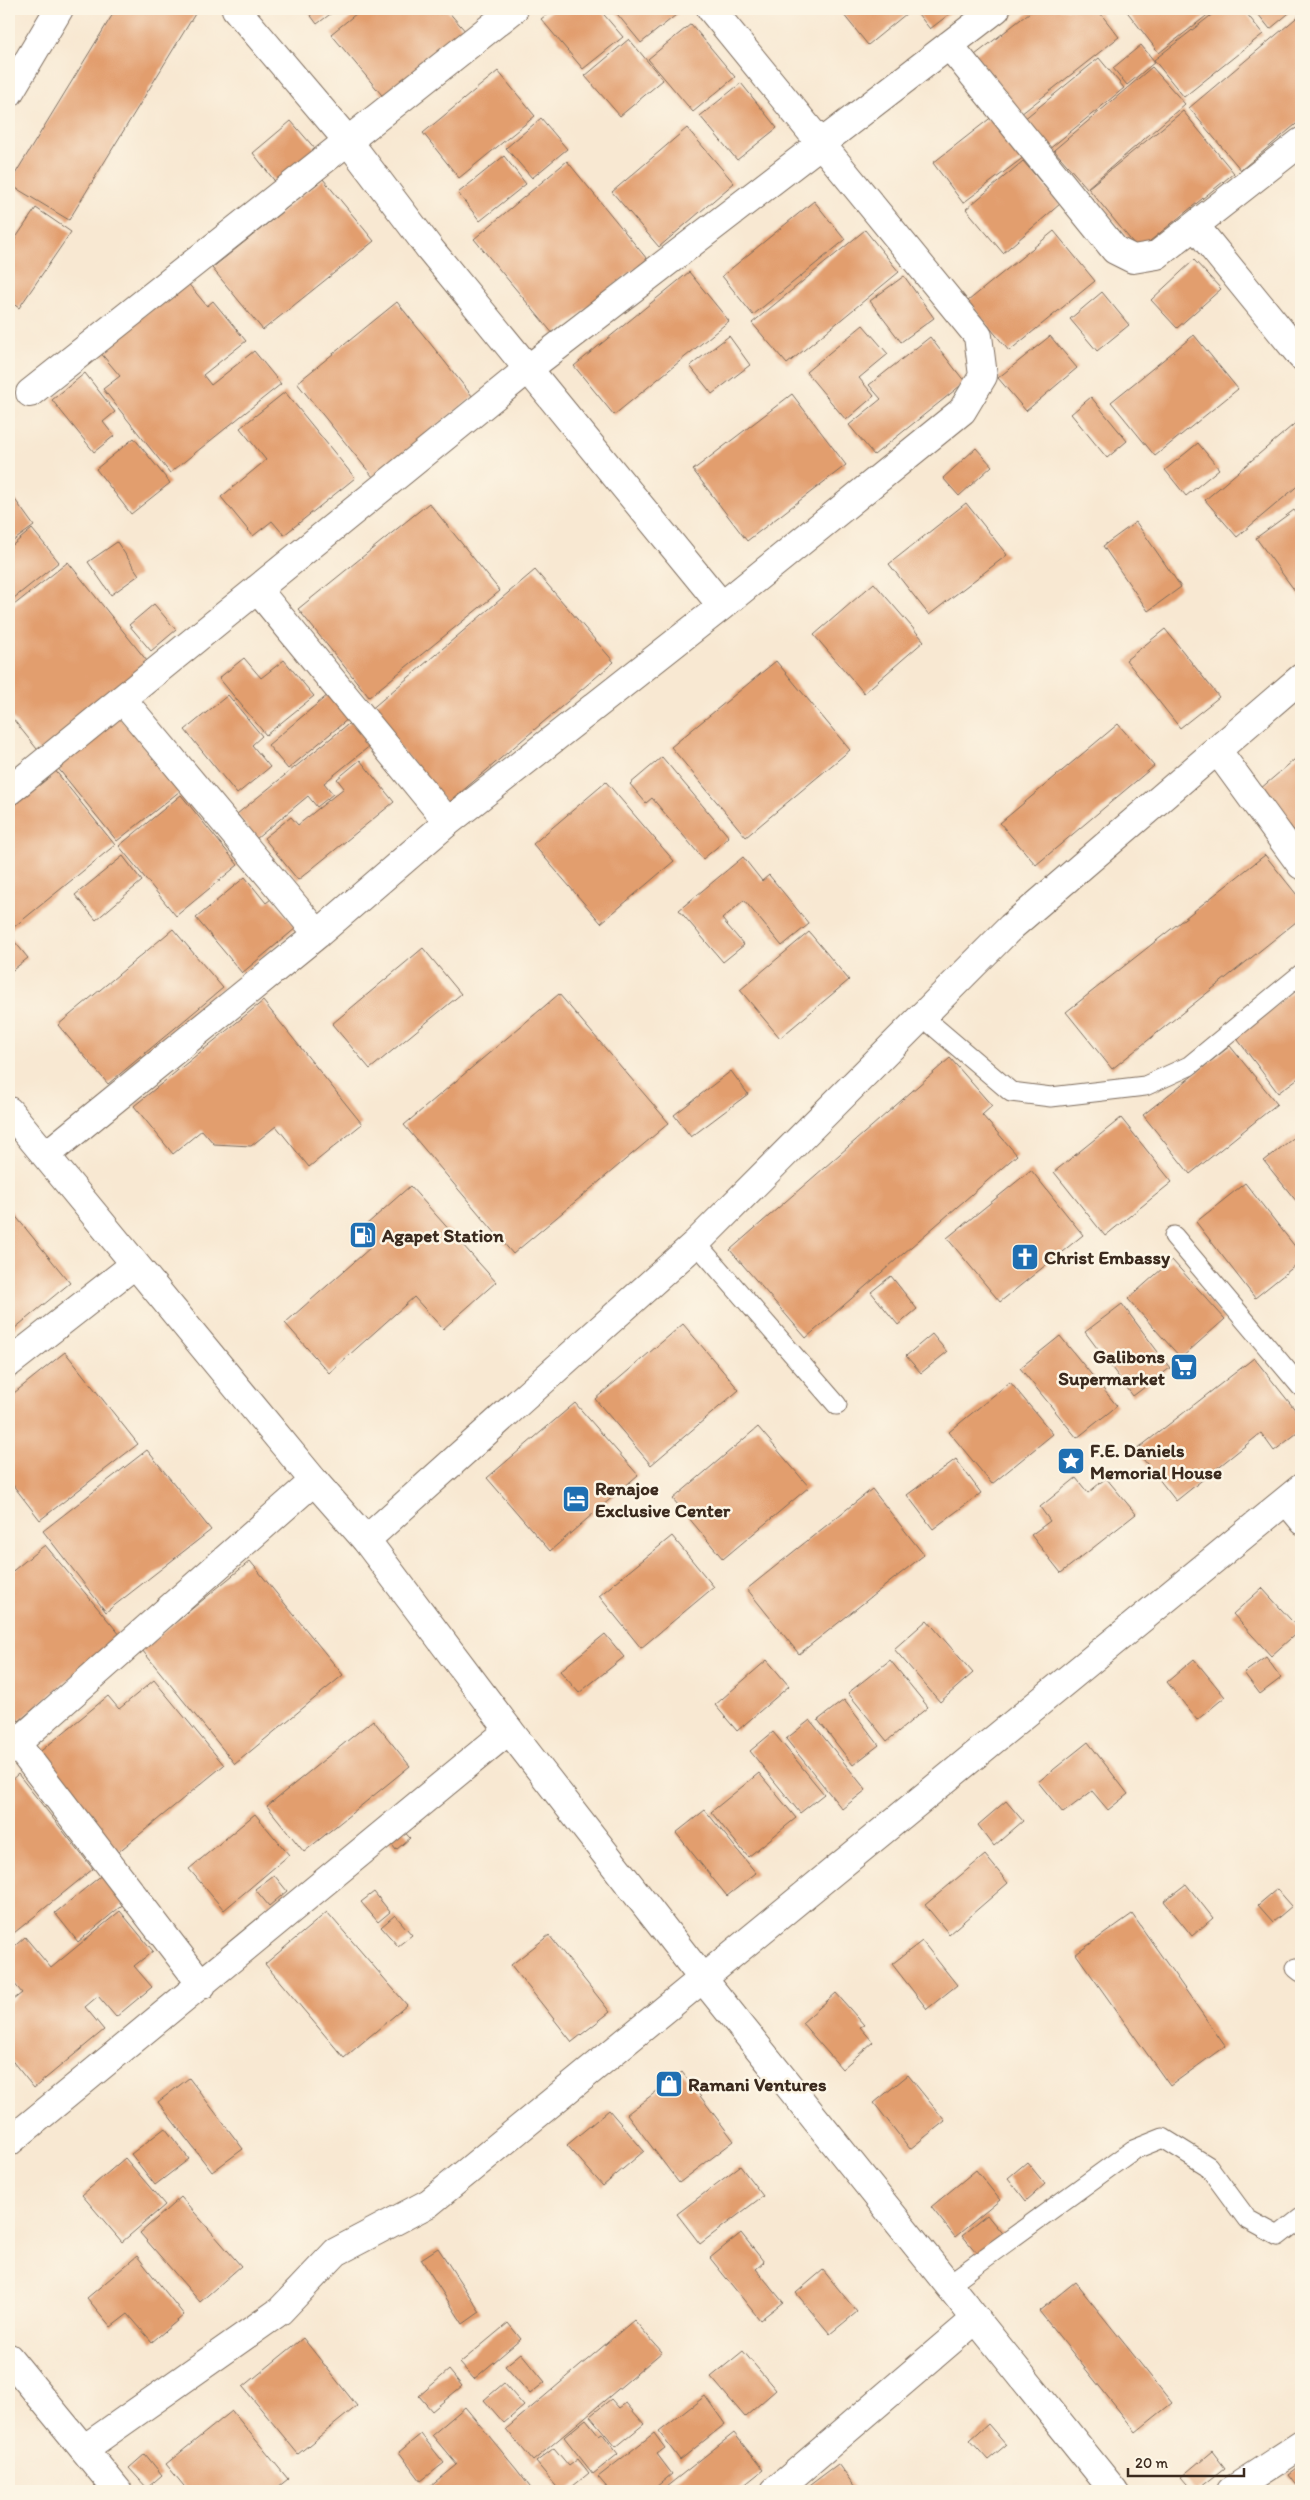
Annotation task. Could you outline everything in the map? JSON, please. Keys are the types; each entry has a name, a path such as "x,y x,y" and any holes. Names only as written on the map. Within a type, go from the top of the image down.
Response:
{"street":[{"path":"9,93 59,9"},
{"path":"236,9 348,141 430,249 722,606"},
{"path":"30,393 514,9"},
{"path":"46,1155 318,934 448,822 722,606 962,410 983,376 978,336 711,9"},
{"path":"9,791 528,369 996,9"},
{"path":"949,45 1115,250 1134,259 1157,254 1196,226 1301,142"},
{"path":"1196,226 1301,356"},
{"path":"257,589 448,822"},
{"path":"366,1540 696,1243 1012,927 1301,678"},
{"path":"122,699 318,934"},
{"path":"1217,750 1301,865"},
{"path":"9,1111 134,1265 314,1481 366,1540 509,1730 704,1979 1114,2491"},
{"path":"9,1362 134,1265"},
{"path":"202,1985 11,1743 314,1481"},
{"path":"84,2449 280,2311 336,2252 429,2203 1292,1496"},
{"path":"9,2142 202,1985 509,1730"},
{"path":"775,2491 976,2319"},
{"path":"9,2358 118,2491"},
{"path":"1231,2491 1301,2445"}],"lane":[{"path":"923,1017 1011,1092 1052,1097 1145,1086 1189,1066 1301,974"},
{"path":"1174,1236 1301,1387"},
{"path":"696,1243 837,1405"},
{"path":"1292,1496 1301,1525"},
{"path":"949,2284 1133,2150 1163,2138 1208,2166 1247,2220 1278,2236 1301,2218"}],"building":[{"path":"116,9 198,9 69,220 9,184"},
{"path":"306,9 337,9 317,24"},
{"path":"362,9 446,9 467,33 386,100 331,34"},
{"path":"554,9 599,9 623,37 583,69 541,19"},
{"path":"613,9 679,9 681,11 641,43"},
{"path":"839,9 912,9 868,45"},
{"path":"914,9 956,9 930,29"},
{"path":"1034,9 1097,9 1119,37 1021,114 975,55"},
{"path":"1125,9 1215,9 1159,53"},
{"path":"1219,9 1243,9 1263,34 1184,97 1154,60"},
{"path":"1254,9 1294,9 1270,29"},
{"path":"1301,14 1301,120 1241,170 1189,108"},
{"path":"691,24 735,77 693,112 648,59"},
{"path":"629,39 663,80 620,116 585,76"},
{"path":"1141,45 1155,62 1127,85 1113,68"},
{"path":"1099,58 1124,88 1048,150 1023,120"},
{"path":"1152,67 1185,104 1087,188 1054,150"},
{"path":"498,71 535,116 459,178 423,133"},
{"path":"741,83 777,128 737,160 700,116"},
{"path":"1183,111 1234,173 1139,250 1088,188"},
{"path":"993,116 1024,157 963,203 933,163"},
{"path":"541,118 567,149 532,178 506,148"},
{"path":"291,121 317,151 277,184 253,153"},
{"path":"687,128 734,183 659,247 612,192"},
{"path":"504,156 526,184 480,221 458,193"},
{"path":"567,161 647,259 554,335 474,239"},
{"path":"1023,161 1060,204 1003,253 966,209"},
{"path":"323,179 374,241 263,330 212,268"},
{"path":"814,201 845,240 753,315 722,276"},
{"path":"36,208 71,232 19,308 9,301 9,248"},
{"path":"865,230 899,272 787,364 752,323"},
{"path":"1054,231 1095,281 1009,351 968,301"},
{"path":"1194,260 1221,289 1177,328 1151,300"},
{"path":"689,272 729,321 614,415 574,366"},
{"path":"904,276 934,318 901,342 870,301"},
{"path":"186,281 207,306 213,301 246,341 203,375 211,385 254,351 281,384 170,473 103,389 120,376 99,351"},
{"path":"1102,292 1129,325 1097,351 1070,319"},
{"path":"397,302 473,397 373,477 297,383"},
{"path":"863,325 888,354 859,378 874,396 846,420 806,372"},
{"path":"1194,335 1238,389 1155,456 1111,402"},
{"path":"729,336 750,365 712,394 690,366"},
{"path":"1050,336 1077,368 1026,411 998,378"},
{"path":"930,337 965,382 874,455 849,425 881,399 869,385"},
{"path":"85,373 115,412 103,422 114,436 94,452 52,400"},
{"path":"285,392 355,478 284,535 272,521 253,536 221,497 266,460 240,428"},
{"path":"792,394 846,465 747,541 693,470"},
{"path":"1091,397 1127,441 1107,458 1071,414"},
{"path":"1299,420 1301,422 1301,483 1237,537 1205,500"},
{"path":"134,438 170,483 131,514 96,469"},
{"path":"1198,443 1219,469 1186,496 1165,470"},
{"path":"976,448 992,466 959,496 943,478"},
{"path":"11,494 34,526 9,544 9,495"},
{"path":"429,503 500,591 369,697 298,609"},
{"path":"966,503 1007,555 929,615 889,564"},
{"path":"1294,510 1301,519 1301,599 1256,538"},
{"path":"1136,522 1181,587 1148,611 1103,546"},
{"path":"32,529 59,562 9,602 9,548"},
{"path":"117,542 139,575 111,595 88,562"},
{"path":"68,562 151,666 41,754 9,714 9,609"},
{"path":"535,570 614,662 447,804 369,711"},
{"path":"874,583 924,641 864,693 814,635"},
{"path":"154,604 176,630 151,651 129,625"},
{"path":"1165,629 1219,697 1180,728 1126,660"},
{"path":"244,658 261,678 284,660 314,696 266,735 219,678"},
{"path":"776,661 850,750 746,837 671,747"},
{"path":"329,694 349,718 288,769 268,745"},
{"path":"228,695 262,736 252,745 270,767 237,794 185,730"},
{"path":"119,716 180,791 117,841 57,767"},
{"path":"352,721 371,745 324,783 333,794 317,807 308,796 256,839 237,814"},
{"path":"1118,724 1154,766 1036,865 1000,823"},
{"path":"1301,754 1301,839 1260,789"},
{"path":"662,757 729,837 703,859 652,798 646,803 630,784"},
{"path":"360,760 394,802 298,880 264,838 291,817 298,825 344,788 337,779"},
{"path":"54,769 115,845 9,931 9,805"},
{"path":"606,782 674,861 601,923 533,844"},
{"path":"181,795 238,865 176,916 119,846"},
{"path":"1265,855 1301,900 1301,918 1112,1069 1066,1012"},
{"path":"123,856 142,881 96,920 75,895"},
{"path":"743,857 762,881 769,875 809,924 782,946 744,900 722,919 744,945 723,962 679,910"},
{"path":"245,877 266,903 271,899 296,928 242,973 196,918"},
{"path":"173,929 223,988 108,1084 58,1025"},
{"path":"809,932 849,980 780,1038 740,990"},
{"path":"9,937 28,958 9,973"},
{"path":"423,948 461,994 370,1069 332,1024"},
{"path":"1299,987 1301,989 1301,1076 1278,1093 1235,1036"},
{"path":"559,994 669,1123 513,1254 404,1125"},
{"path":"263,1001 362,1124 309,1167 276,1126 251,1146 214,1144 202,1130 173,1154 134,1106"},
{"path":"1230,1046 1277,1104 1190,1174 1143,1115"},
{"path":"950,1058 992,1106 982,1115 1017,1155 806,1338 730,1250"},
{"path":"731,1071 748,1094 691,1137 674,1115"},
{"path":"1121,1118 1172,1182 1105,1236 1054,1172"},
{"path":"1301,1132 1301,1207 1264,1161"},
{"path":"1031,1170 1083,1235 1000,1302 947,1238"},
{"path":"1245,1183 1301,1254 1301,1261 1255,1298 1196,1222"},
{"path":"410,1186 496,1282 443,1329 414,1297 329,1373 285,1323 370,1248 357,1233"},
{"path":"9,1208 70,1283 9,1333"},
{"path":"1172,1260 1225,1319 1181,1358 1128,1299"},
{"path":"891,1276 917,1309 898,1325 871,1292"},
{"path":"1122,1304 1170,1368 1133,1396 1085,1332"},
{"path":"683,1324 739,1390 651,1465 595,1399"},
{"path":"932,1334 947,1352 921,1373 906,1356"},
{"path":"1060,1336 1117,1406 1077,1438 1020,1368"},
{"path":"65,1352 138,1444 40,1520 9,1480 9,1397"},
{"path":"1254,1358 1301,1417 1301,1430 1274,1451 1261,1433 1176,1501 1136,1450"},
{"path":"1010,1382 1053,1434 992,1484 949,1432"},
{"path":"575,1403 638,1475 550,1551 487,1478"},
{"path":"758,1427 809,1487 723,1559 673,1499"},
{"path":"147,1450 211,1530 106,1612 43,1531"},
{"path":"956,1459 981,1493 933,1529 907,1495"},
{"path":"1076,1478 1088,1493 1106,1478 1136,1514 1061,1573 1031,1535 1050,1521 1040,1507"},
{"path":"872,1489 924,1555 799,1654 747,1589"},
{"path":"672,1536 714,1587 641,1648 599,1596"},
{"path":"45,1545 121,1636 19,1721 9,1709 9,1574"},
{"path":"250,1561 343,1675 235,1764 142,1650"},
{"path":"1262,1588 1300,1630 1271,1656 1233,1614"},
{"path":"927,1620 973,1673 940,1702 894,1649"},
{"path":"605,1634 624,1657 579,1693 560,1671"},
{"path":"1266,1657 1281,1678 1260,1694 1244,1673"},
{"path":"1194,1659 1225,1697 1197,1720 1167,1682"},
{"path":"767,1660 789,1686 737,1731 715,1705"},
{"path":"890,1660 928,1707 887,1741 848,1693"},
{"path":"154,1680 224,1765 117,1853 36,1755 108,1696 119,1709"},
{"path":"844,1700 879,1745 853,1765 818,1720"},
{"path":"373,1720 410,1766 304,1852 267,1806"},
{"path":"810,1720 866,1790 842,1809 786,1739"},
{"path":"773,1732 824,1794 800,1813 750,1751"},
{"path":"1088,1742 1128,1794 1108,1810 1092,1791 1063,1813 1038,1782"},
{"path":"759,1773 796,1818 748,1857 711,1812"},
{"path":"18,1774 93,1869 9,1937 9,1782"},
{"path":"1006,1801 1023,1821 994,1846 978,1825"},
{"path":"705,1810 756,1873 727,1896 676,1833"},
{"path":"255,1814 289,1855 224,1910 189,1869"},
{"path":"399,1826 410,1838 396,1850 386,1837"},
{"path":"985,1855 1008,1883 949,1934 925,1905"},
{"path":"103,1874 126,1902 78,1942 55,1913"},
{"path":"274,1875 287,1891 269,1906 255,1889"},
{"path":"1186,1884 1213,1918 1192,1936 1164,1901"},
{"path":"1277,1889 1292,1906 1273,1922 1258,1905"},
{"path":"374,1892 390,1912 378,1922 361,1902"},
{"path":"120,1911 153,1951 134,1966 152,1987 116,2017 98,1996 85,2007 104,2030 34,2088 9,2057 9,2003 22,1993 9,1977 9,1951 25,1937 51,1968"},
{"path":"327,1912 407,2005 344,2058 265,1964"},
{"path":"1132,1914 1225,2046 1170,2086 1076,1954"},
{"path":"395,1915 412,1935 398,1946 381,1927"},
{"path":"549,1935 610,2012 572,2042 511,1965"},
{"path":"922,1941 957,1985 927,2009 892,1964"},
{"path":"836,1993 864,2025 860,2027 873,2042 842,2069 802,2023"},
{"path":"682,2072 734,2141 679,2183 627,2114"},
{"path":"908,2075 945,2121 910,2149 874,2103"},
{"path":"189,2078 243,2149 212,2172 158,2102"},
{"path":"609,2110 644,2151 603,2186 567,2145"},
{"path":"165,2128 189,2159 155,2185 131,2154"},
{"path":"125,2158 165,2205 122,2242 82,2195"},
{"path":"1027,2162 1045,2184 1026,2201 1008,2178"},
{"path":"740,2166 763,2196 700,2244 677,2214"},
{"path":"976,2170 1000,2200 955,2237 931,2207"},
{"path":"181,2197 241,2266 200,2302 140,2233"},
{"path":"987,2215 1005,2237 980,2257 962,2235"},
{"path":"741,2233 764,2262 756,2269 783,2302 760,2320 710,2258"},
{"path":"438,2248 480,2312 463,2324 421,2259"},
{"path":"137,2256 184,2315 152,2342 128,2314 111,2327 87,2298"},
{"path":"823,2270 857,2312 830,2334 796,2293"},
{"path":"1075,2282 1172,2403 1136,2432 1039,2311"},
{"path":"634,2320 662,2352 533,2461 506,2429"},
{"path":"508,2323 521,2339 474,2379 460,2363"},
{"path":"303,2338 357,2406 298,2454 243,2387"},
{"path":"743,2351 776,2390 745,2417 711,2377"},
{"path":"521,2353 545,2382 530,2394 505,2366"},
{"path":"449,2370 462,2386 432,2411 419,2396"},
{"path":"504,2383 524,2406 504,2423 484,2400"},
{"path":"705,2396 725,2424 680,2460 659,2432"},
{"path":"611,2399 619,2408 626,2403 644,2424 616,2447 590,2416"},
{"path":"465,2407 533,2491 500,2491 496,2486 490,2491 425,2491 457,2465 432,2435"},
{"path":"232,2411 288,2479 273,2491 188,2491 166,2464"},
{"path":"586,2419 599,2435 602,2433 618,2454 593,2474 564,2437"},
{"path":"988,2424 1006,2445 988,2460 970,2440"},
{"path":"654,2433 665,2448 657,2454 672,2474 651,2491 610,2491 598,2477"},
{"path":"734,2433 763,2470 737,2491 661,2491"},
{"path":"421,2434 444,2463 421,2481 399,2452"},
{"path":"554,2448 569,2466 578,2459 589,2473 567,2491 560,2491 536,2462"},
{"path":"1212,2451 1225,2468 1196,2491 1193,2491 1181,2477"},
{"path":"145,2454 162,2475 147,2488 129,2468"},
{"path":"838,2464 858,2491 802,2491"},
{"path":"1301,2465 1301,2490 1289,2474"}],"place":[{"name":"Agapet Station","path":"363,1235"},
{"name":"Christ Embassy","path":"1025,1257"},
{"name":"Galibons Supermarket","path":"1184,1367"},
{"name":"F.E. Daniels Memorial House","path":"1071,1461"},
{"name":"Renajoe Exclusive Center","path":"576,1499"},
{"name":"Ramani Ventures","path":"669,2084"}]}
